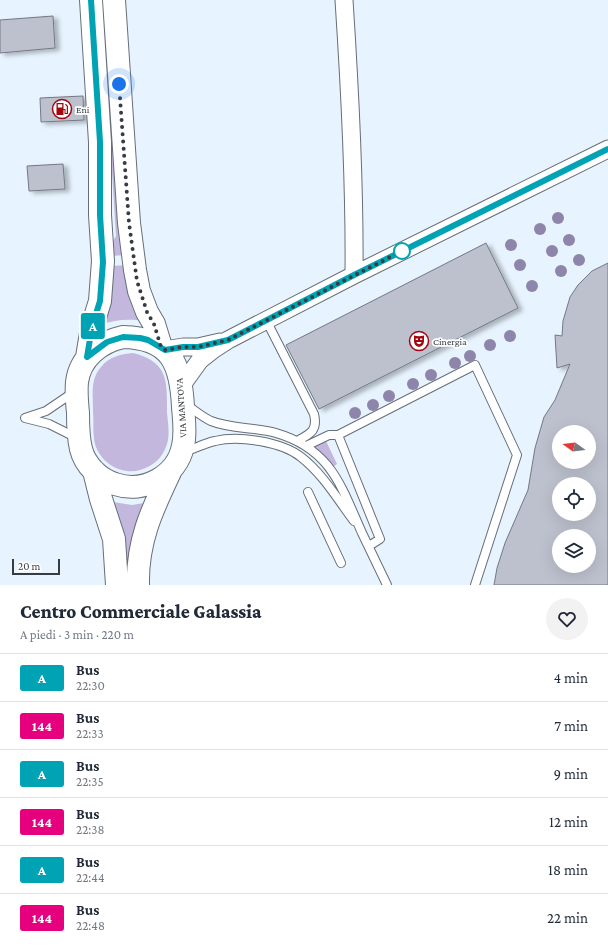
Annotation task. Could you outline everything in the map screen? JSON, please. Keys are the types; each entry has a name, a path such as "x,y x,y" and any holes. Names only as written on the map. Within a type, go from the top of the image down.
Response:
{"main road":[{"name":"VIA MANTOVA","path":"91,0 100,142 100,215 103,262 100,301 92,327 87,357 79,373 76,390 79,439 82,454 94,471 110,482 130,487 144,486 164,477 170,472"},
{"name":"VIA MANTOVA","path":"114,0 129,215 135,270 139,291 147,312 154,324 163,349"},
{"name":"VIA MANTOVA","path":"87,357 107,342 123,337 140,338 148,340 163,349 174,362 180,376 184,437 181,453 170,472 145,530 140,550 138,585"},
{"name":"VIA MANTOVA","path":"94,471 114,539 117,585"}],"street":[{"path":"344,0 349,78 354,275"},
{"path":"182,394 200,360 214,348 354,275 608,149"},
{"path":"163,349 198,347 228,340"}],"lane":[{"path":"266,320 314,414 314,428 310,433 297,441"},
{"path":"306,446 329,435 338,435 475,365 517,455 475,585"},
{"path":"76,390 46,411 25,418 49,424 79,439"},
{"path":"182,394 209,420 221,424 274,433 297,441 321,458 339,481 387,585"},
{"path":"338,435 380,539 369,546"},
{"path":"181,453 216,440 242,439 278,446 301,457 320,476 362,532"},
{"path":"308,492 341,563"}],"shaded area":[{"path":"101,0 105,0 119,236 127,245 127,255 110,256 110,246 116,236"},
{"path":"128,265 145,321 123,320 101,325 111,266"},
{"path":"133,353 154,362 164,375 167,392 168,436 167,444 163,453 154,463 140,470 127,471 120,470 109,464 103,459 96,447 94,434 93,388 97,372 104,364 115,357"},
{"path":"326,441 337,464 333,467 313,449 313,447"},
{"path":"113,502 132,505 144,503 133,534 127,585 121,532"}],"building":[{"path":"53,16 55,48 0,53 0,20"},
{"name":"Eni","path":"83,96 84,120 41,122 40,98"},
{"path":"63,164 65,189 29,191 27,166"},
{"path":"486,243 518,308 319,409 286,345"},
{"path":"608,263 608,585 494,585 497,568 505,543 528,490 535,448 544,417 555,400 570,364 557,368 555,335 562,336 563,321 570,297 578,285 592,271"}],"bus line":[{"name":"A","path":"91,0 100,142 100,215 103,262 100,301 92,327 87,357 107,342 123,337 148,340 165,350 183,347 198,347 228,340 354,275 608,149"}],"place":[{"name":"Eni","path":"62,109"},
{"name":"Cinergia","path":"419,341"}],"route":[{"path":"119,84 129,223 137,281 139,291 147,312 154,324 161,347 165,350 183,347 198,347 228,340 402,251"}]}
